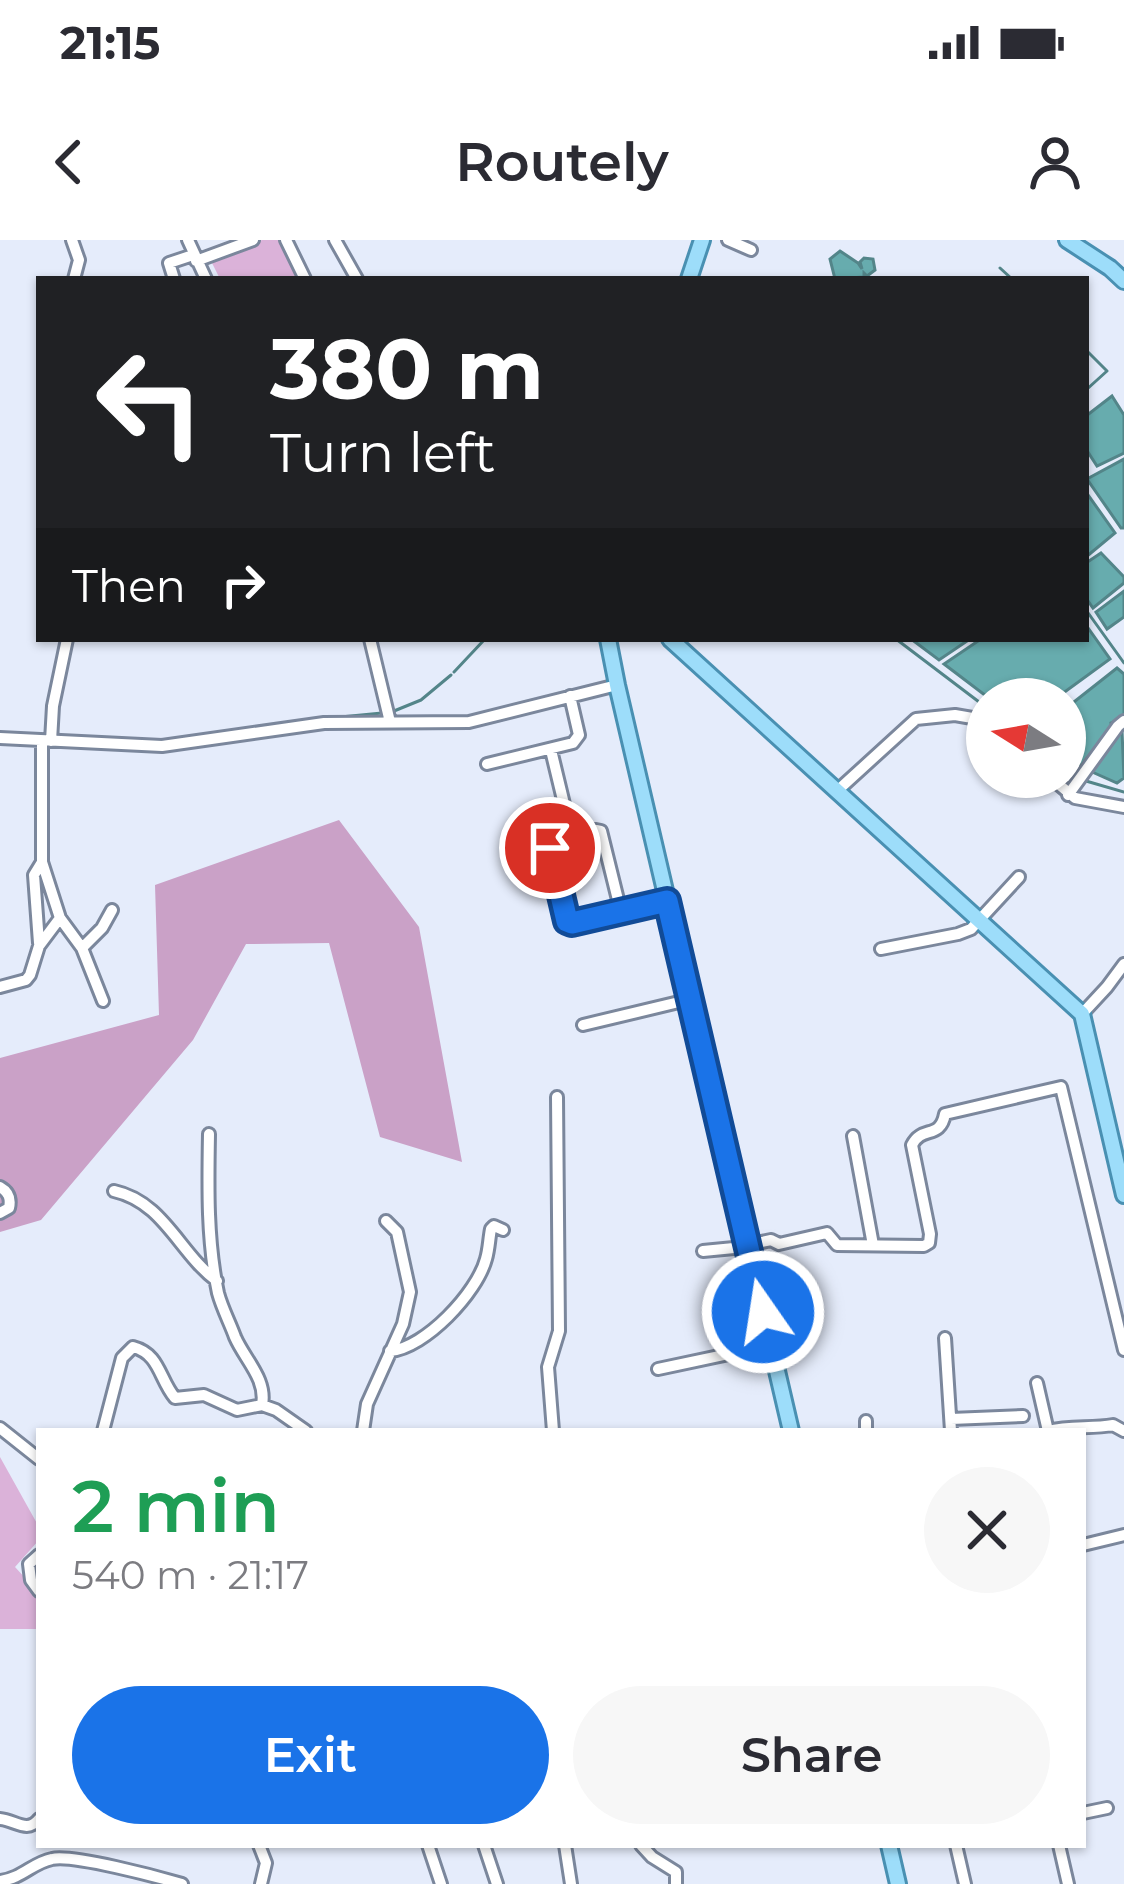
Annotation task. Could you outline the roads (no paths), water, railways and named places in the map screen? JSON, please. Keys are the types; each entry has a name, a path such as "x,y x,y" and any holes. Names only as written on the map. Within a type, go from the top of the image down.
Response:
{"main road":[{"path":"690,276 702,240"},
{"path":"1067,240 1124,281"},
{"path":"609,642 790,1428"},
{"path":"673,642 1082,1014 1124,1195"},
{"path":"890,1848 898,1884"}],"street":[{"path":"72,240 79,260 75,276"},
{"path":"188,240 204,276"},
{"path":"173,276 169,263 253,240"},
{"path":"286,240 303,276"},
{"path":"335,240 354,276"},
{"path":"728,240 751,250"},
{"path":"66,642 46,741 42,862 60,918 82,948 103,1001"},
{"path":"371,642 390,722"},
{"path":"0,738 162,746 324,723 469,722 617,685"},
{"path":"487,764 573,743 579,735 570,696"},
{"path":"837,791 916,719 966,717"},
{"path":"1086,773 1122,726"},
{"path":"551,750 564,804"},
{"path":"1076,798 1124,807"},
{"path":"621,912 602,831 552,843 567,921 572,923 621,912 667,901"},
{"path":"0,987 31,976 39,946 34,875 42,862"},
{"path":"881,950 958,934 980,921 1019,877"},
{"path":"82,948 112,910"},
{"path":"39,946 60,918"},
{"path":"1082,1014 1124,964"},
{"path":"583,1025 679,1002"},
{"path":"703,1251 771,1240 778,1244 827,1233 837,1245 924,1246 930,1234 912,1145 921,1134 938,1131 945,1114 1061,1087 1124,1350"},
{"path":"553,1428 548,1367 559,1331 557,1097"},
{"path":"209,1134 207,1202 219,1296 260,1380 262,1405"},
{"path":"853,1136 873,1245"},
{"path":"0,1187 10,1201 9,1208 0,1213"},
{"path":"114,1191 135,1197 153,1210 200,1268 217,1281"},
{"path":"363,1428 367,1404 403,1324 410,1292 397,1232 386,1221"},
{"path":"390,1352 406,1348 453,1313 486,1260 491,1229 502,1230"},
{"path":"946,1338 951,1425 1023,1416"},
{"path":"658,1370 771,1345"},
{"path":"104,1428 122,1358 134,1347 152,1356 175,1398 204,1395 237,1410 262,1405 301,1428"},
{"path":"1037,1383 1047,1428"},
{"path":"1086,1428 1113,1425 1124,1431"},
{"path":"0,1429 36,1457"},
{"path":"1086,1544 1124,1535"},
{"path":"36,1558 29,1572 36,1585"},
{"path":"1086,1812 1106,1808"},
{"path":"0,1823 36,1824"},
{"path":"260,1848 266,1863 261,1884"},
{"path":"429,1848 441,1884"},
{"path":"485,1848 497,1884"},
{"path":"565,1848 571,1884"},
{"path":"644,1848 676,1872 676,1884"},
{"path":"957,1848 965,1884"},
{"path":"1060,1848 1068,1884"},
{"path":"0,1881 58,1858 182,1884"}],"waterway":[{"path":"1000,268 1009,276"},
{"path":"1089,353 1107,371 1089,387"},
{"path":"1089,614 1124,663"},
{"path":"454,672 482,642"},
{"path":"900,642 966,692"},
{"path":"394,711 421,700 451,675"},
{"path":"330,718 382,713"},
{"path":"1086,781 1124,792"}]}
